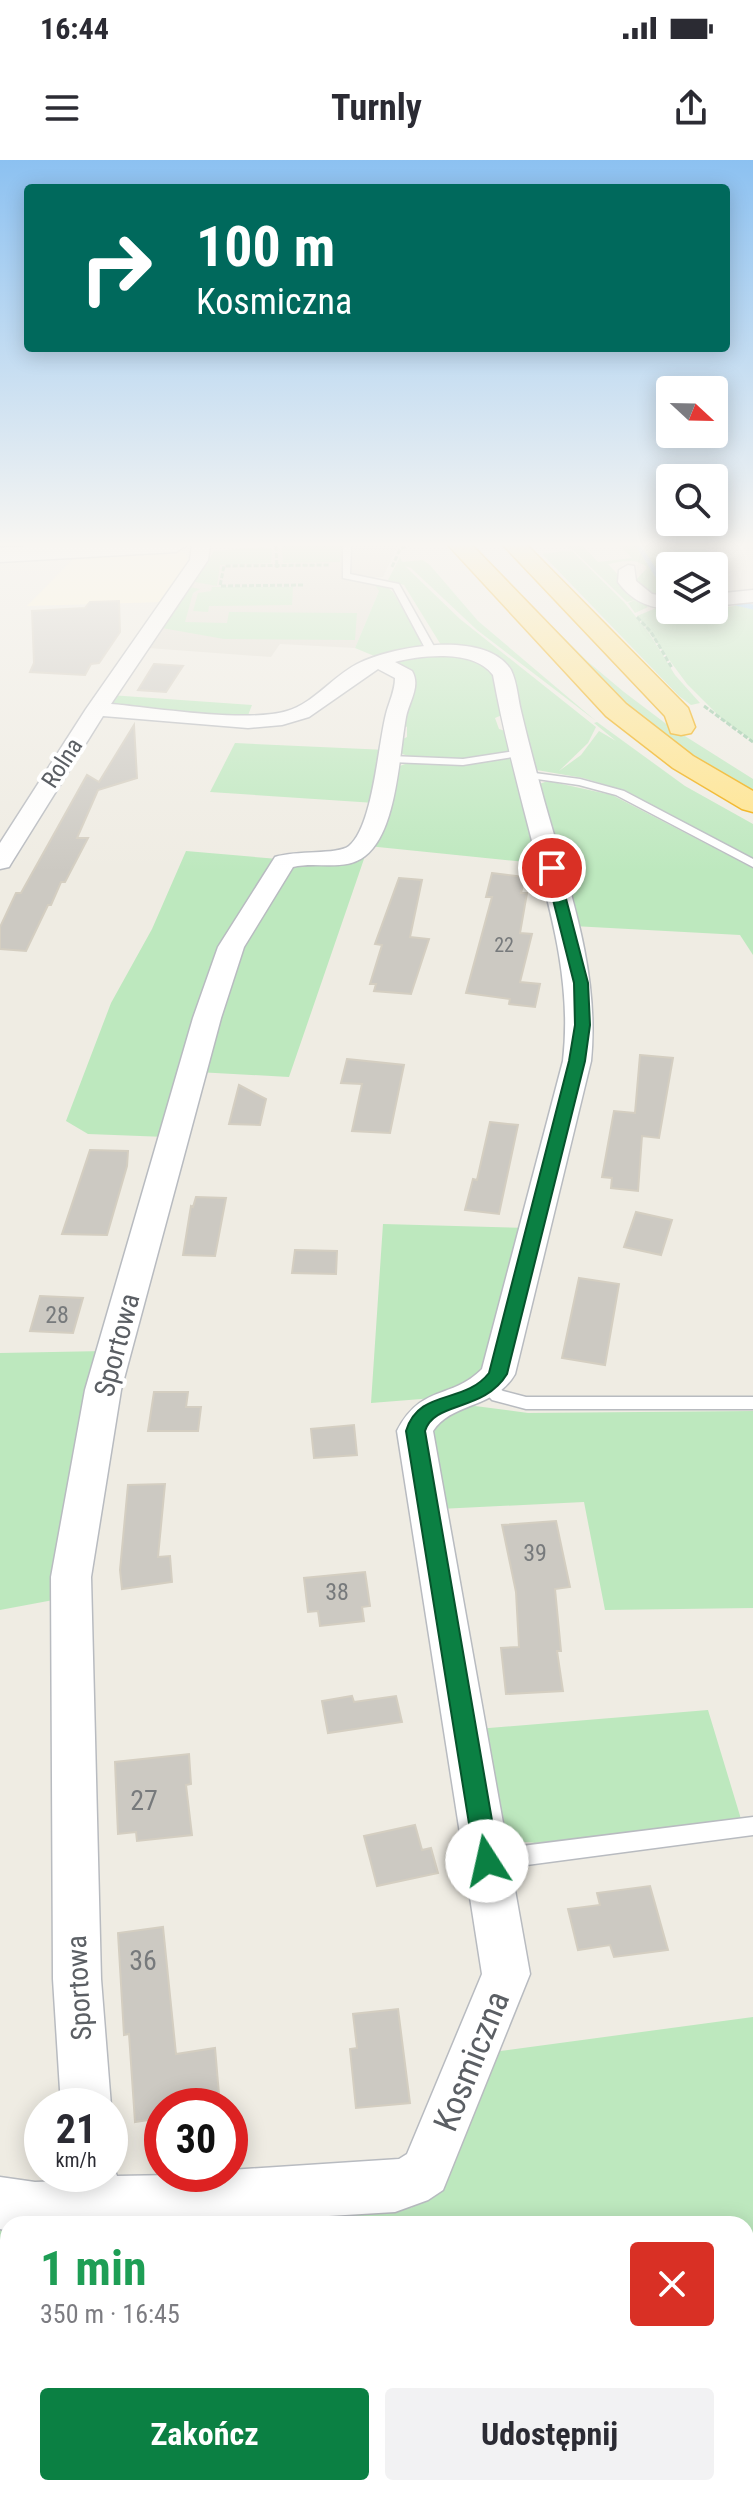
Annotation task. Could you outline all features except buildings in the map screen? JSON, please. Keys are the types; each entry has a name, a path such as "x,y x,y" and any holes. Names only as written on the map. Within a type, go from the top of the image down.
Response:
{"highway":[{"path":"539,654 683,762 753,803"},
{"path":"563,654 616,710"},
{"path":"613,654 678,714 690,733"}],"street":[{"name":"Rolna","path":"0,862 135,654"},
{"path":"97,709 248,722 283,719 308,710 348,679 379,662 404,654"},
{"path":"465,654 473,655 501,670 581,983 582,1025 577,1061 498,1374 488,1387"},
{"name":"Sportowa","path":"85,2088 77,1979 71,1577 103,1390 178,1116 231,947 284,862 298,857 344,856 363,844 391,759 397,711 406,683 405,675 379,662"},
{"name":"Kosmiczna","path":"128,2191 325,2204 410,2182 425,2172 506,1974 415,1431 419,1418 431,1409 473,1396 488,1387"},
{"name":"Kosmiczna","path":"0,2203 26,2210 57,2210 87,2192"}],"lane":[{"path":"391,759 463,762 521,753"},
{"path":"527,775 580,782 620,793 753,864"},
{"path":"488,1387 498,1396 526,1403 753,1403"},
{"path":"487,1861 753,1826"}],"path":[{"path":"664,654 677,675"},
{"path":"704,705 753,742"}],"shaded area":[{"path":"230,654 273,654 271,657"}],"green space":[{"path":"369,654 394,654 379,658"},
{"path":"424,654 461,655 492,669 502,715 495,718 499,729 512,733 509,753 438,760 411,757 399,752 401,740 407,737 407,727 400,724 396,662"},
{"path":"464,654 504,654 596,727 588,743 559,771 581,755 599,731 616,741 594,723 597,722 685,786 753,824 753,860 626,791 583,778 531,769 510,672"},
{"path":"508,654 517,654 596,721"},
{"path":"574,654 580,654 669,726 753,779 753,794 706,767 616,698"},
{"path":"638,654 662,654 675,675 700,703 691,705"},
{"path":"665,654 753,654 753,741 723,720 687,684"},
{"path":"110,695 252,705 247,718 128,708 109,703"},
{"path":"235,743 387,750 375,803 210,792"},
{"path":"513,758 545,864 368,846 394,768 408,763 464,764"},
{"path":"548,781 612,795 753,868 753,955 740,935 573,926 536,785"},
{"path":"186,851 278,859 166,1137 88,1134 66,1121 111,1003 152,929"},
{"path":"365,856 289,1077 197,1072 223,982 285,867"},
{"path":"383,1224 530,1228 479,1380 434,1398 371,1403"},
{"path":"105,1351 64,1598 0,1610 0,1353"},
{"path":"475,1406 528,1413 753,1411 753,1608 605,1610 584,1502 439,1509 423,1433 457,1408"},
{"path":"708,1710 741,1819 535,1843 511,1839 498,1827 489,1801 477,1729"},
{"path":"753,2017 753,2216 340,2216 347,2206 411,2208 434,2191 493,2052"}],"route":[{"path":"487,1861 415,1431 419,1418 431,1409 473,1396 488,1387 498,1374 577,1061 582,1025 581,983 552,868"}]}
